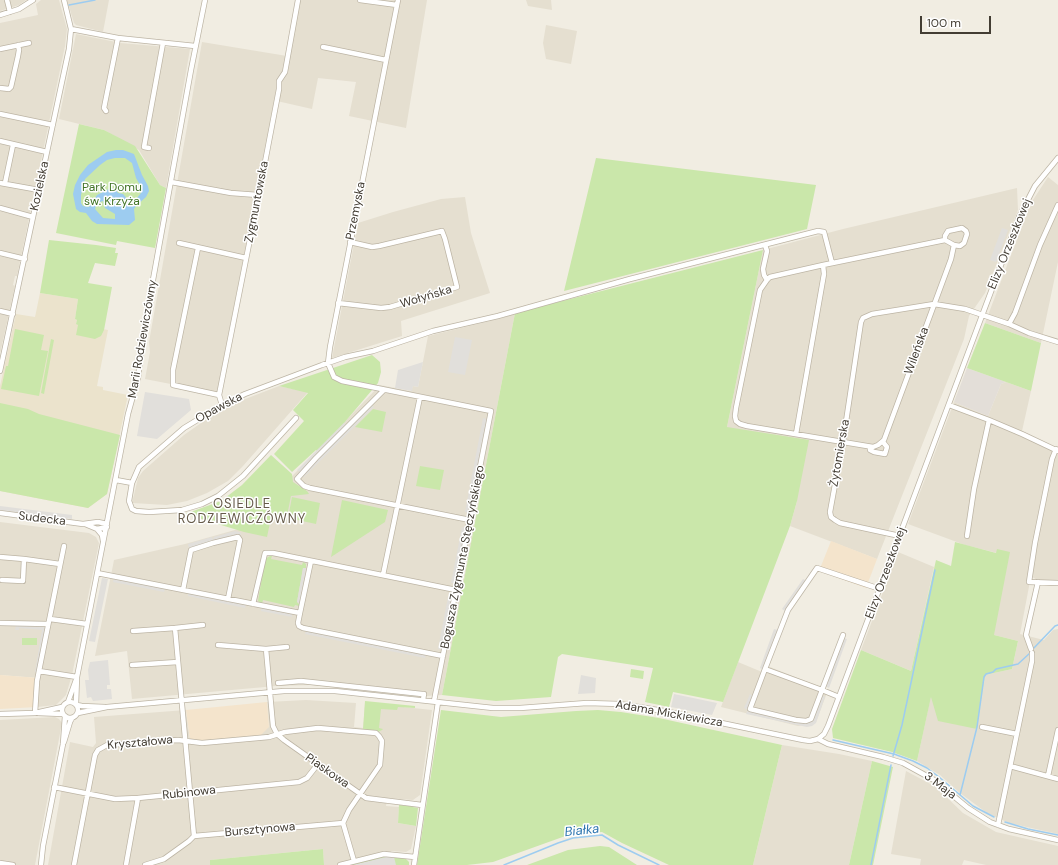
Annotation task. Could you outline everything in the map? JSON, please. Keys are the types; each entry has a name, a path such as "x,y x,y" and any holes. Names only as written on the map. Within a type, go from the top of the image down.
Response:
{"street":[{"path":"7,0 10,12"},
{"path":"0,15 19,9 33,0"},
{"name":"Kozielska","path":"0,371 69,49 71,29 64,0"},
{"name":"Marii Rodziewiczówny","path":"68,702 76,677 104,542 128,414 138,378 142,357 143,335 195,46 205,0"},
{"name":"Zygmuntowska","path":"222,405 219,395 278,94 279,81 285,72 298,0"},
{"name":"Przemyska","path":"328,363 338,303 397,2 360,0"},
{"path":"71,29 118,38 195,46"},
{"path":"106,111 104,108 118,38"},
{"path":"0,48 29,43"},
{"path":"149,148 144,147 163,43"},
{"path":"0,88 9,89 11,87 18,56 18,46"},
{"path":"323,47 386,60"},
{"path":"0,114 53,126"},
{"path":"0,141 47,152"},
{"path":"13,145 2,183 39,190"},
{"name":"Elizy Orzeszkowej","path":"818,739 826,731 1025,204 1040,179 1058,158"},
{"path":"171,182 185,186 231,193 258,195"},
{"path":"1009,324 1016,313 1040,245 1058,205"},
{"path":"0,208 33,217"},
{"path":"883,442 876,446 870,447 747,426 736,421 735,413 760,290 770,277 822,265 945,240 954,245 962,245 966,240 966,231 962,228 947,232 945,240"},
{"name":"Wołyńska","path":"338,303 390,308 457,287 446,239 442,231 372,247 350,242"},
{"name":"Opawska","path":"296,418 243,476 218,496 202,504 182,510 164,512 136,511 130,505 132,483 139,467 184,428 222,405 245,394 328,363 373,351 434,331 498,316 630,279 818,231 824,232 832,263"},
{"path":"179,243 246,258"},
{"path":"765,245 767,251 763,269 767,280"},
{"name":"Wileńska","path":"870,447 870,450 874,452 885,454 887,447 883,442 951,259 954,245"},
{"path":"198,248 173,370 173,385 180,388 219,395"},
{"path":"0,253 25,259"},
{"path":"796,434 824,274 822,265"},
{"path":"934,304 963,308 983,314 1029,333 1058,342"},
{"name":"Żytomierska","path":"900,536 840,524 831,516 830,510 858,336 863,318 872,314 934,304"},
{"path":"0,311 12,314"},
{"path":"328,363 334,376 342,381 420,397 384,575"},
{"path":"384,390 297,479 304,486 310,488 470,520"},
{"name":"Bogusza Zygmunta Stęczyńskiego","path":"414,865 443,656 491,411 420,397"},
{"path":"949,404 1057,450 1052,459 1029,582 1058,583"},
{"path":"967,536 988,420"},
{"path":"116,480 132,483"},
{"name":"Sudecka","path":"0,513 83,524 97,529"},
{"name":"Sudecka","path":"83,524 98,522 107,525"},
{"path":"104,542 102,535 97,529 107,525"},
{"path":"183,590 191,550 235,536 240,540 228,599"},
{"path":"35,712 36,681 64,546"},
{"path":"253,604 265,553 273,553 456,590"},
{"path":"0,557 60,564"},
{"path":"2,580 23,581 24,559"},
{"path":"311,561 298,623 299,626 443,656"},
{"path":"842,635 811,719 796,720 750,709 788,610 817,568 880,589"},
{"path":"97,573 300,613"},
{"path":"998,825 1032,661 1032,651 1026,634 1038,582"},
{"path":"50,618 87,624"},
{"path":"0,622 48,624"},
{"path":"134,631 202,625"},
{"path":"145,865 164,859 189,842 194,836 174,628"},
{"path":"218,645 266,649 287,647"},
{"path":"266,649 273,726 277,734"},
{"path":"132,665 178,662"},
{"path":"765,669 839,697"},
{"path":"39,671 76,677"},
{"name":"Marii Rodziewiczówny","path":"76,677 76,704"},
{"path":"301,681 302,690"},
{"name":"Adama Mickiewicza","path":"278,683 301,681 424,694 423,700"},
{"name":"Adama Mickiewicza","path":"78,713 107,708 302,690 335,691 493,708 520,708 588,703 620,704 803,740 810,741 818,739"},
{"path":"0,714 53,710 62,707 68,702 76,704 78,713 70,722 63,744"},
{"name":"Adama Mickiewicza","path":"76,704 82,706 107,708"},
{"path":"40,865 63,744 64,715 62,707"},
{"path":"35,712 64,715 68,718 72,718"},
{"path":"982,727 1016,734"},
{"name":"Kryształowa","path":"74,865 95,755 103,746 185,740 202,743 269,737 290,731 318,728 373,732 378,734 382,741 381,762 377,771 360,795"},
{"path":"1048,776 1058,730"},
{"name":"Piaskowa","path":"277,734 360,795 370,800 422,805"},
{"name":"3 Maja","path":"818,739 828,744 893,759 915,768 934,780 972,811 998,825 1058,840"},
{"name":"Rubinowa","path":"54,787 115,799 138,798 300,782 307,778 318,764"},
{"path":"1010,766 1058,779"},
{"path":"354,862 343,823 349,810 360,795"},
{"path":"126,865 138,798"},
{"name":"Bursztynowa","path":"194,836 343,823"},
{"path":"340,865 384,854 415,857"},
{"path":"0,862 13,865"}],"shaded area":[{"path":"0,0 26,0 19,5 0,11"},
{"path":"41,0 59,0 67,29 65,46 17,276 15,276 13,285 15,286 0,354 0,23 38,15 36,4"},
{"path":"67,0 109,0 103,32 76,25 74,23"},
{"path":"296,0 427,0 406,128 349,116 356,82 318,78 312,109 277,101 277,85 217,393 145,379 150,352 149,342 202,42 287,56"},
{"path":"526,0 551,0 552,10 528,6"},
{"path":"546,25 577,31 571,64 546,59 543,43"},
{"path":"76,34 121,43 190,49 166,188 160,185 139,150 104,130 59,119"},
{"path":"1048,177 1058,185 1058,262 1041,343 985,323 1031,203"},
{"path":"1017,188 1018,210 985,293 969,316 964,339 877,559 790,526 797,501 727,427 763,250 843,229"},
{"path":"465,197 471,233 490,293 401,321 402,336 332,358 358,223 441,199"},
{"path":"1002,228 1008,230 996,262 990,260"},
{"path":"40,293 78,299 75,319 77,320 76,324 108,330 97,386 103,387 103,390 128,395 107,494 88,508 0,491 0,386 16,314 35,317"},
{"path":"515,313 442,695 426,696 311,685 276,686 132,699 127,651 95,656 114,560 185,544 242,528 380,385 411,391 413,386 418,387 428,336 502,318"},
{"path":"455,337 472,340 465,375 448,372"},
{"path":"423,362 418,387 413,386 412,391 395,388 398,370"},
{"path":"967,368 1006,382 1001,384 988,416 954,402"},
{"path":"1006,382 1031,391 1022,431 1058,449 1058,580 1037,580 1031,576 1020,634 1044,640 1053,630 1058,629 1058,834 1009,823 987,813 960,793 940,775 917,761 931,696 977,729 985,675 1012,669 1018,641 994,635 997,553 965,545 908,524 954,402 988,416 1001,384"},
{"path":"279,386 308,392 228,481 207,493 187,501 167,505 132,503 138,478 143,471 184,435 211,416 223,410 222,408"},
{"path":"145,392 189,399 191,410 157,439 137,436"},
{"path":"371,405 374,407 304,477 302,475"},
{"path":"483,418 487,419 468,513 465,512"},
{"path":"344,423 346,425 300,472 297,470"},
{"path":"0,506 72,515 72,519 0,510"},
{"path":"0,522 89,533 96,537 99,543 72,675 66,695 56,705 37,707 39,678 0,675"},
{"path":"462,527 465,528 455,583 451,583"},
{"path":"235,531 241,533 240,536 235,535 189,548 188,544 212,537 213,540 214,537"},
{"path":"831,541 877,559 866,588 819,571"},
{"path":"898,552 934,567 911,671 861,650"},
{"path":"303,568 306,568 300,603 297,602"},
{"path":"102,578 108,579 95,642 89,641"},
{"path":"114,578 165,589 164,592 113,582"},
{"path":"803,579 807,581 785,611 782,609"},
{"path":"188,593 246,605 245,608 188,596"},
{"path":"448,597 452,598 442,650 438,649"},
{"path":"261,608 292,614 292,617 261,611"},
{"path":"16,625 46,626 38,673 35,672 42,630 19,628 19,630 15,630"},
{"path":"774,629 778,630 763,670 760,668"},
{"path":"306,631 426,655 425,658 305,634"},
{"path":"844,638 847,639 829,688 825,686"},
{"path":"108,660 110,685 107,685 107,689 111,689 112,699 93,701 91,697 87,698 85,680 89,680 88,670 90,662"},
{"path":"738,662 762,672 765,665 828,690 816,722 814,724 798,726 721,707"},
{"path":"0,675 39,678 37,707 0,709"},
{"path":"581,675 596,678 595,693 578,694"},
{"path":"674,694 717,703 712,715 671,707"},
{"path":"750,694 753,696 748,710 744,708"},
{"path":"822,695 825,697 816,723 807,727 746,714 748,710 807,723 813,721"},
{"path":"306,700 356,703 354,727 363,728 365,703 432,710 420,795 413,800 387,798 386,806 399,807 398,823 416,826 411,849 406,852 391,851 390,856 353,865 324,865 323,849 210,860 210,865 48,865 70,742 93,747 96,743 94,717 186,710 190,740 269,727 267,702"},
{"path":"267,702 269,727 261,735 190,740 186,710"},
{"path":"55,717 62,723 35,865 0,865 0,720"},
{"path":"782,745 872,761 849,865 753,865"},
{"path":"906,771 936,787 963,813 996,832 1058,846 1058,865 986,865 964,860 962,865 920,865 921,859 891,854"},
{"path":"390,856 394,857 396,865 353,865"}],"green space":[{"name":"Park Domu św. Krzyża","path":"79,124 104,130 135,146 160,185 166,188 155,248 117,241 116,245 56,233"},
{"path":"596,158 816,185 807,229 564,291"},
{"path":"49,240 116,248 115,253 118,253 115,266 95,263 88,283 112,287 104,330 101,336 95,339 76,335 78,325 76,324 77,320 75,319 78,299 40,293"},
{"path":"763,250 727,427 809,440 797,501 790,526 723,702 673,692 669,707 645,702 653,668 562,654 558,657 551,697 496,701 442,695 515,313"},
{"path":"985,323 1041,343 1031,391 967,368"},
{"path":"15,329 44,335 41,350 48,351 39,396 1,389 6,366 8,366"},
{"path":"51,339 54,340 44,394 41,393"},
{"path":"372,355 380,362 381,372 378,383 344,423 317,451 316,450 292,472 274,454 304,421 293,410 308,393 279,386"},
{"path":"0,403 28,409 39,414 120,435 107,494 88,508 0,491"},
{"path":"373,409 386,412 382,432 355,427"},
{"path":"271,455 292,474 293,482 309,494 291,496 286,521 271,518 267,537 244,532 185,514 221,501 242,485"},
{"path":"420,466 444,470 440,490 416,486"},
{"path":"292,497 320,503 316,524 288,518"},
{"path":"342,500 388,510 385,522 331,557"},
{"path":"955,542 996,553 997,549 1010,552 994,635 1018,641 1012,669 985,675 977,729 938,721 931,697 917,761 892,752 833,738 832,729 861,650 911,671 936,560 951,566"},
{"path":"272,556 271,559 302,565 303,562 306,564 306,568 303,568 297,602 299,606 295,605 294,607 263,600 262,604 258,601 265,559"},
{"path":"22,638 37,638 37,645 22,645"},
{"path":"631,669 644,671 643,679 630,677"},
{"path":"365,701 415,706 415,708 398,707 397,710 381,709 379,728 383,729 378,732 363,730"},
{"path":"441,710 501,717 598,710 621,712 659,718 782,745 753,865 669,865 602,832 571,834 493,862 467,865 417,865"},
{"path":"872,761 893,767 873,865 849,865"},
{"path":"399,805 418,808 416,826 398,823"},
{"path":"600,846 609,847 637,865 527,865 568,850"},
{"path":"323,849 324,865 210,865 210,860"},
{"path":"388,856 405,858 409,862 409,865 346,865"}],"water":[{"path":"123,150 134,154 148,186 149,191 146,197 134,209 135,220 129,225 97,224 92,221 86,213 80,212 76,209 73,194 75,185 80,175 88,165 107,152","holes":["125,158 132,163 136,178 141,187 141,193 137,198 130,202 123,194 118,193 116,190 111,188 97,195 89,207 83,206 81,203 81,195 85,179 107,160","103,201 105,208 115,214 115,219 103,218 95,209 97,203"]}],"waterway":[{"path":"69,5 95,0"},
{"path":"893,756 902,725 935,570"},
{"path":"1032,650 1055,626 1058,625"},
{"path":"960,795 977,727 984,677 986,674 993,672 996,669 1018,664 1030,653"},
{"path":"833,740 894,754 913,761 927,768 973,806 994,817"},
{"path":"871,865 891,765"},
{"path":"1005,822 1028,829 1058,835"},
{"name":"Białka","path":"504,865 573,838 602,835 618,845 659,865"}],"district":[{"name":"OSIEDLE RODZIEWICZÓWNY","path":"242,512"}]}
